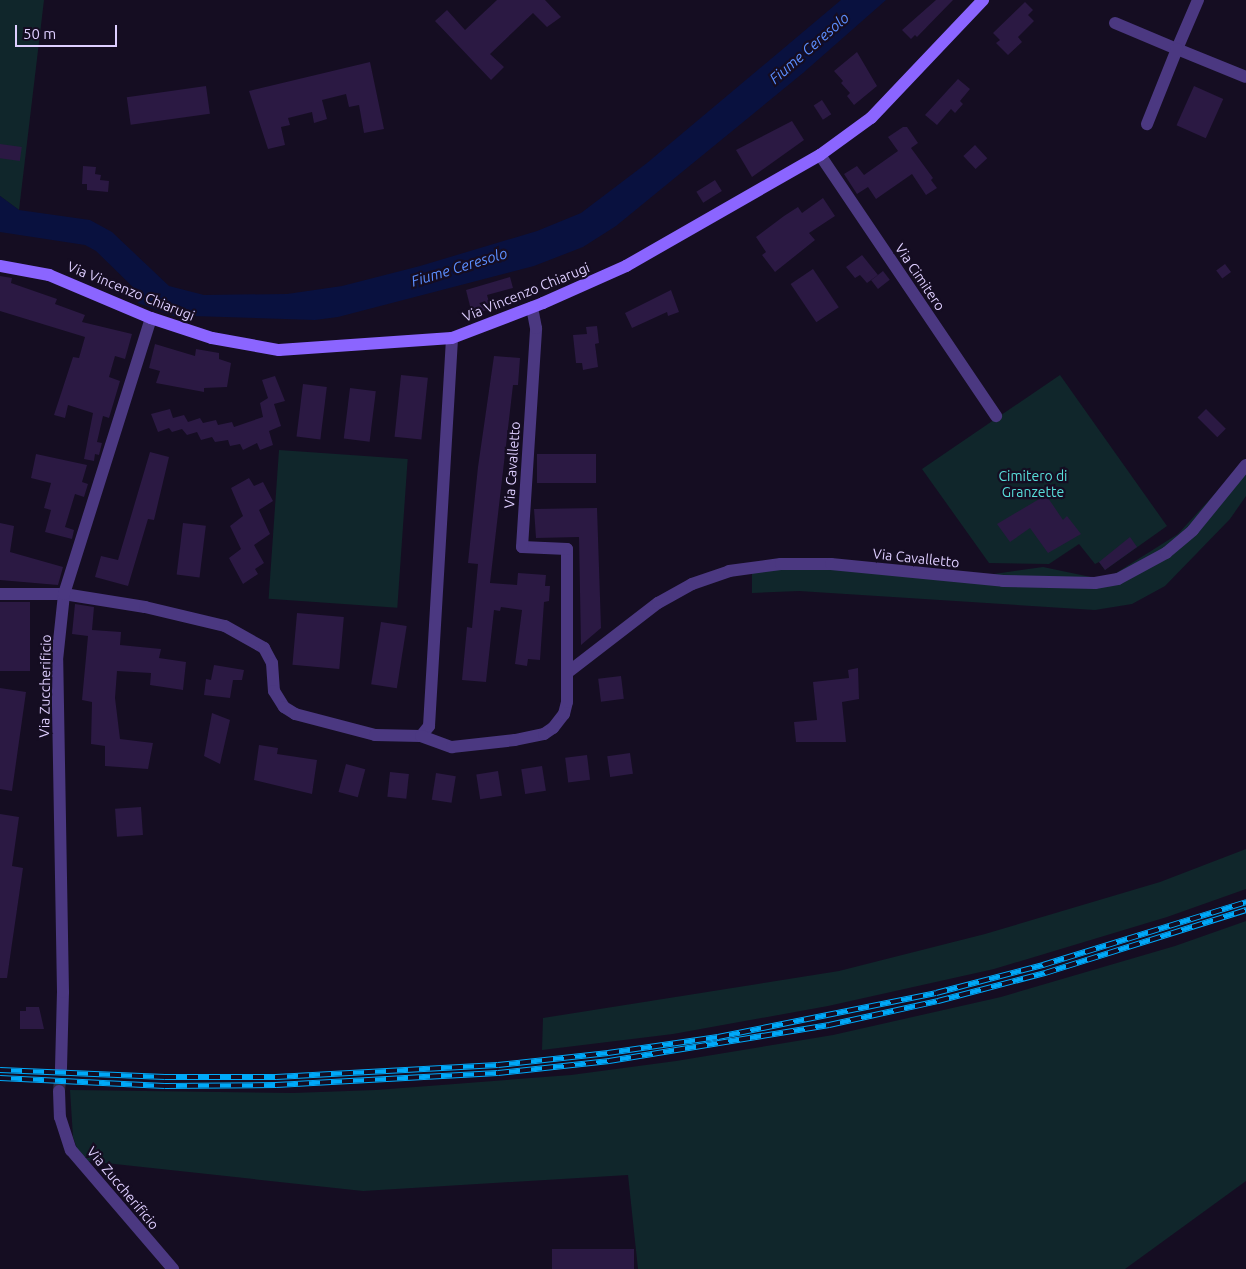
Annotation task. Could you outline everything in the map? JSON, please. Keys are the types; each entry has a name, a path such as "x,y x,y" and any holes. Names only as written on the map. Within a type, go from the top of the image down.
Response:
{"street":[{"name":"Via Vincenzo Chiarugi","path":"0,266 49,274 151,318 212,338 279,350 332,349 452,338 532,308 626,266 820,155 871,118 983,0"},
{"path":"1147,124 1198,0"},
{"path":"1115,23 1246,77"},
{"name":"Via Cimitero","path":"820,155 996,416"},
{"name":"Via Cavalletto","path":"64,594 144,607 225,626 256,642 270,655 274,691 284,706 295,714 375,735 421,736 452,747 544,734 553,728 564,714 567,673 567,549 522,547 536,328 532,308"},
{"name":"Via Zuccherificio","path":"61,1068 63,992 57,660 64,594 151,318"},
{"path":"421,736 429,726 452,338"},
{"name":"Via Cavalletto","path":"567,673 629,624 692,584 729,571 780,564 830,564 1003,581 1096,583 1118,579 1138,571 1173,548 1193,530 1246,465"},
{"path":"0,594 64,594"},
{"name":"Via Zuccherificio","path":"60,1091 60,1117 71,1150 173,1269"}],"green space":[{"path":"0,0 44,0 19,210 0,196"},
{"name":"Cimitero di Granzette","path":"1060,375 1167,526 1105,570 1099,562 1095,564 1079,544 1049,564 989,563 922,469"},
{"path":"279,450 408,459 397,608 269,599"},
{"path":"1243,463 1246,466 1246,496 1230,519 1165,586 1132,604 1095,610 799,591 752,593 752,571 796,567 973,577 1043,567 1105,580 1178,534"},
{"path":"1246,849 1246,889 1167,917 994,969 828,1006 673,1034 542,1050 543,1018 839,971 985,934 1160,882"},
{"path":"1246,921 1246,1181 1125,1269 638,1269 628,1175 363,1191 87,1161 78,1151 73,1137 70,1090 293,1093 376,1090 571,1075 676,1061 833,1035 1001,997 1175,946"}],"water":[{"name":"Fiume Ceresolo","path":"841,0 886,0 803,73 616,226 583,247 534,266 338,317 315,320 192,316 187,321 138,303 140,294 96,251 85,245 0,232 0,196 19,210 90,220 112,232 169,286 204,295 287,294 342,286 420,266 537,231 581,213 647,163"}],"building":[{"path":"497,0 545,0 561,17 547,27 533,13 490,54 504,67 491,80 435,21 447,10 465,30"},
{"path":"936,0 953,0 917,37 915,35 911,39 902,30"},
{"path":"1025,2 1033,10 1028,15 1034,21 1018,37 1022,42 1008,55 996,43 1000,40 993,33"},
{"path":"857,52 877,86 854,105 847,96 850,93 841,83 843,81 834,71"},
{"path":"370,62 384,129 364,133 359,105 349,107 346,94 322,100 327,119 314,123 312,112 288,118 290,125 281,127 285,145 268,149 249,91"},
{"path":"958,79 970,89 960,101 963,104 955,113 951,109 937,125 925,115"},
{"path":"206,86 210,114 131,125 127,97"},
{"path":"1194,86 1223,99 1206,138 1177,125"},
{"path":"822,100 831,114 823,120 814,105"},
{"path":"792,121 804,140 752,177 736,150"},
{"path":"903,127 907,127 918,143 911,148 933,178 931,180 937,188 926,195 912,174 876,199 868,187 857,194 844,174 857,166 864,175 898,151 888,137"},
{"path":"0,144 22,147 20,161 0,158"},
{"path":"975,145 987,158 976,169 963,156"},
{"path":"83,166 96,167 95,174 101,175 100,180 109,181 108,192 87,190 87,184 82,184"},
{"path":"715,180 722,191 703,203 696,192"},
{"path":"823,198 835,216 809,233 815,240 775,272 762,255 766,252 756,237 798,207 802,213"},
{"path":"862,255 878,275 867,283 860,275 855,278 846,267"},
{"path":"1225,264 1231,272 1222,279 1216,271"},
{"path":"813,269 839,307 816,322 791,284"},
{"path":"883,271 890,280 878,289 871,280"},
{"path":"0,276 12,278 11,283 57,299 55,304 85,315 82,322 132,334 125,359 115,356 109,377 120,381 109,418 103,416 97,442 102,443 99,455 95,454 94,461 84,459 93,413 68,405 65,418 54,415 73,357 79,358 85,337 0,311"},
{"path":"510,277 513,288 487,295 491,309 472,314 466,290"},
{"path":"671,290 679,312 668,316 667,312 632,328 625,313"},
{"path":"597,326 599,343 595,344 598,367 583,370 582,363 576,363 573,335 587,334 586,327"},
{"path":"155,344 195,356 196,349 219,353 219,359 231,363 227,387 204,388 204,392 156,383 160,371 149,368"},
{"path":"494,356 520,358 518,385 513,385 490,583 517,585 518,573 546,575 545,586 550,586 549,601 544,602 540,660 528,659 527,666 515,664 522,610 501,607 500,611 494,610 486,682 462,680 467,627 472,628 478,564 468,563 478,467"},
{"path":"401,375 428,378 421,439 395,437"},
{"path":"275,376 285,401 274,404 281,426 269,431 273,445 260,450 257,443 243,450 240,444 230,446 228,440 215,442 212,437 201,440 197,432 187,435 182,429 172,432 169,428 158,432 151,414 170,409 173,418 184,415 188,422 200,418 203,423 216,420 218,425 232,422 234,427 263,417 260,403 268,398 262,380"},
{"path":"303,384 327,387 320,440 297,437"},
{"path":"350,388 376,391 370,442 344,439"},
{"path":"1206,409 1226,429 1217,437 1198,417"},
{"path":"150,452 169,457 154,520 148,519 128,586 95,577 101,556 118,560"},
{"path":"36,454 87,465 82,482 88,484 84,497 75,494 65,527 74,530 72,539 45,532 51,510 44,508 51,483 31,478"},
{"path":"537,454 596,454 596,483 537,483"},
{"path":"249,478 254,486 263,482 273,501 259,510 270,534 254,545 264,563 255,569 258,574 243,584 229,558 241,549 230,526 243,516 231,488"},
{"path":"1046,495 1063,520 1067,516 1081,534 1048,553 1030,528 1010,542 997,524"},
{"path":"597,508 601,628 581,645 579,537 536,538 534,509"},
{"path":"0,523 14,526 10,552 63,567 58,585 0,580"},
{"path":"183,523 206,526 199,577 177,575"},
{"path":"1130,537 1137,547 1105,570 1099,562"},
{"path":"0,602 30,602 30,671 0,671"},
{"path":"75,604 94,607 92,630 121,632 120,645 161,649 159,658 186,662 183,690 150,685 151,673 117,671 115,698 120,739 153,743 148,769 105,766 105,746 91,744 92,702 82,700 88,636 72,634"},
{"path":"297,613 344,617 339,669 292,665"},
{"path":"381,622 407,626 397,688 371,684"},
{"path":"214,665 244,670 242,680 233,680 230,698 204,695 206,679 211,680"},
{"path":"858,668 859,699 842,702 846,742 796,742 794,722 817,720 813,682 849,678 848,670"},
{"path":"621,676 624,699 601,702 598,679"},
{"path":"0,688 26,692 12,791 0,789"},
{"path":"212,713 230,720 220,764 204,756"},
{"path":"259,745 278,748 277,754 317,760 312,794 254,780"},
{"path":"630,753 633,774 610,777 607,756"},
{"path":"587,755 590,780 568,782 565,758"},
{"path":"346,764 365,769 358,797 338,792"},
{"path":"542,766 546,791 525,794 521,769"},
{"path":"498,771 502,796 480,799 476,774"},
{"path":"390,772 409,774 406,799 387,797"},
{"path":"436,773 456,776 452,803 432,800"},
{"path":"141,807 143,835 117,837 115,809"},
{"path":"0,814 19,817 12,866 23,868 7,978 0,978"},
{"path":"26,1007 39,1007 44,1029 20,1029 20,1011 26,1011"},
{"path":"552,1249 634,1249 634,1269 552,1269"}],"tunnel":[{"path":"59,1091 61,1068"}],"railway":[{"path":"0,1070 165,1077 276,1077 498,1065 608,1053 718,1037 936,993 1043,965 1246,902"},
{"path":"0,1078 165,1086 276,1085 498,1073 609,1061 829,1025 938,1001 1045,973 1246,910"}]}
